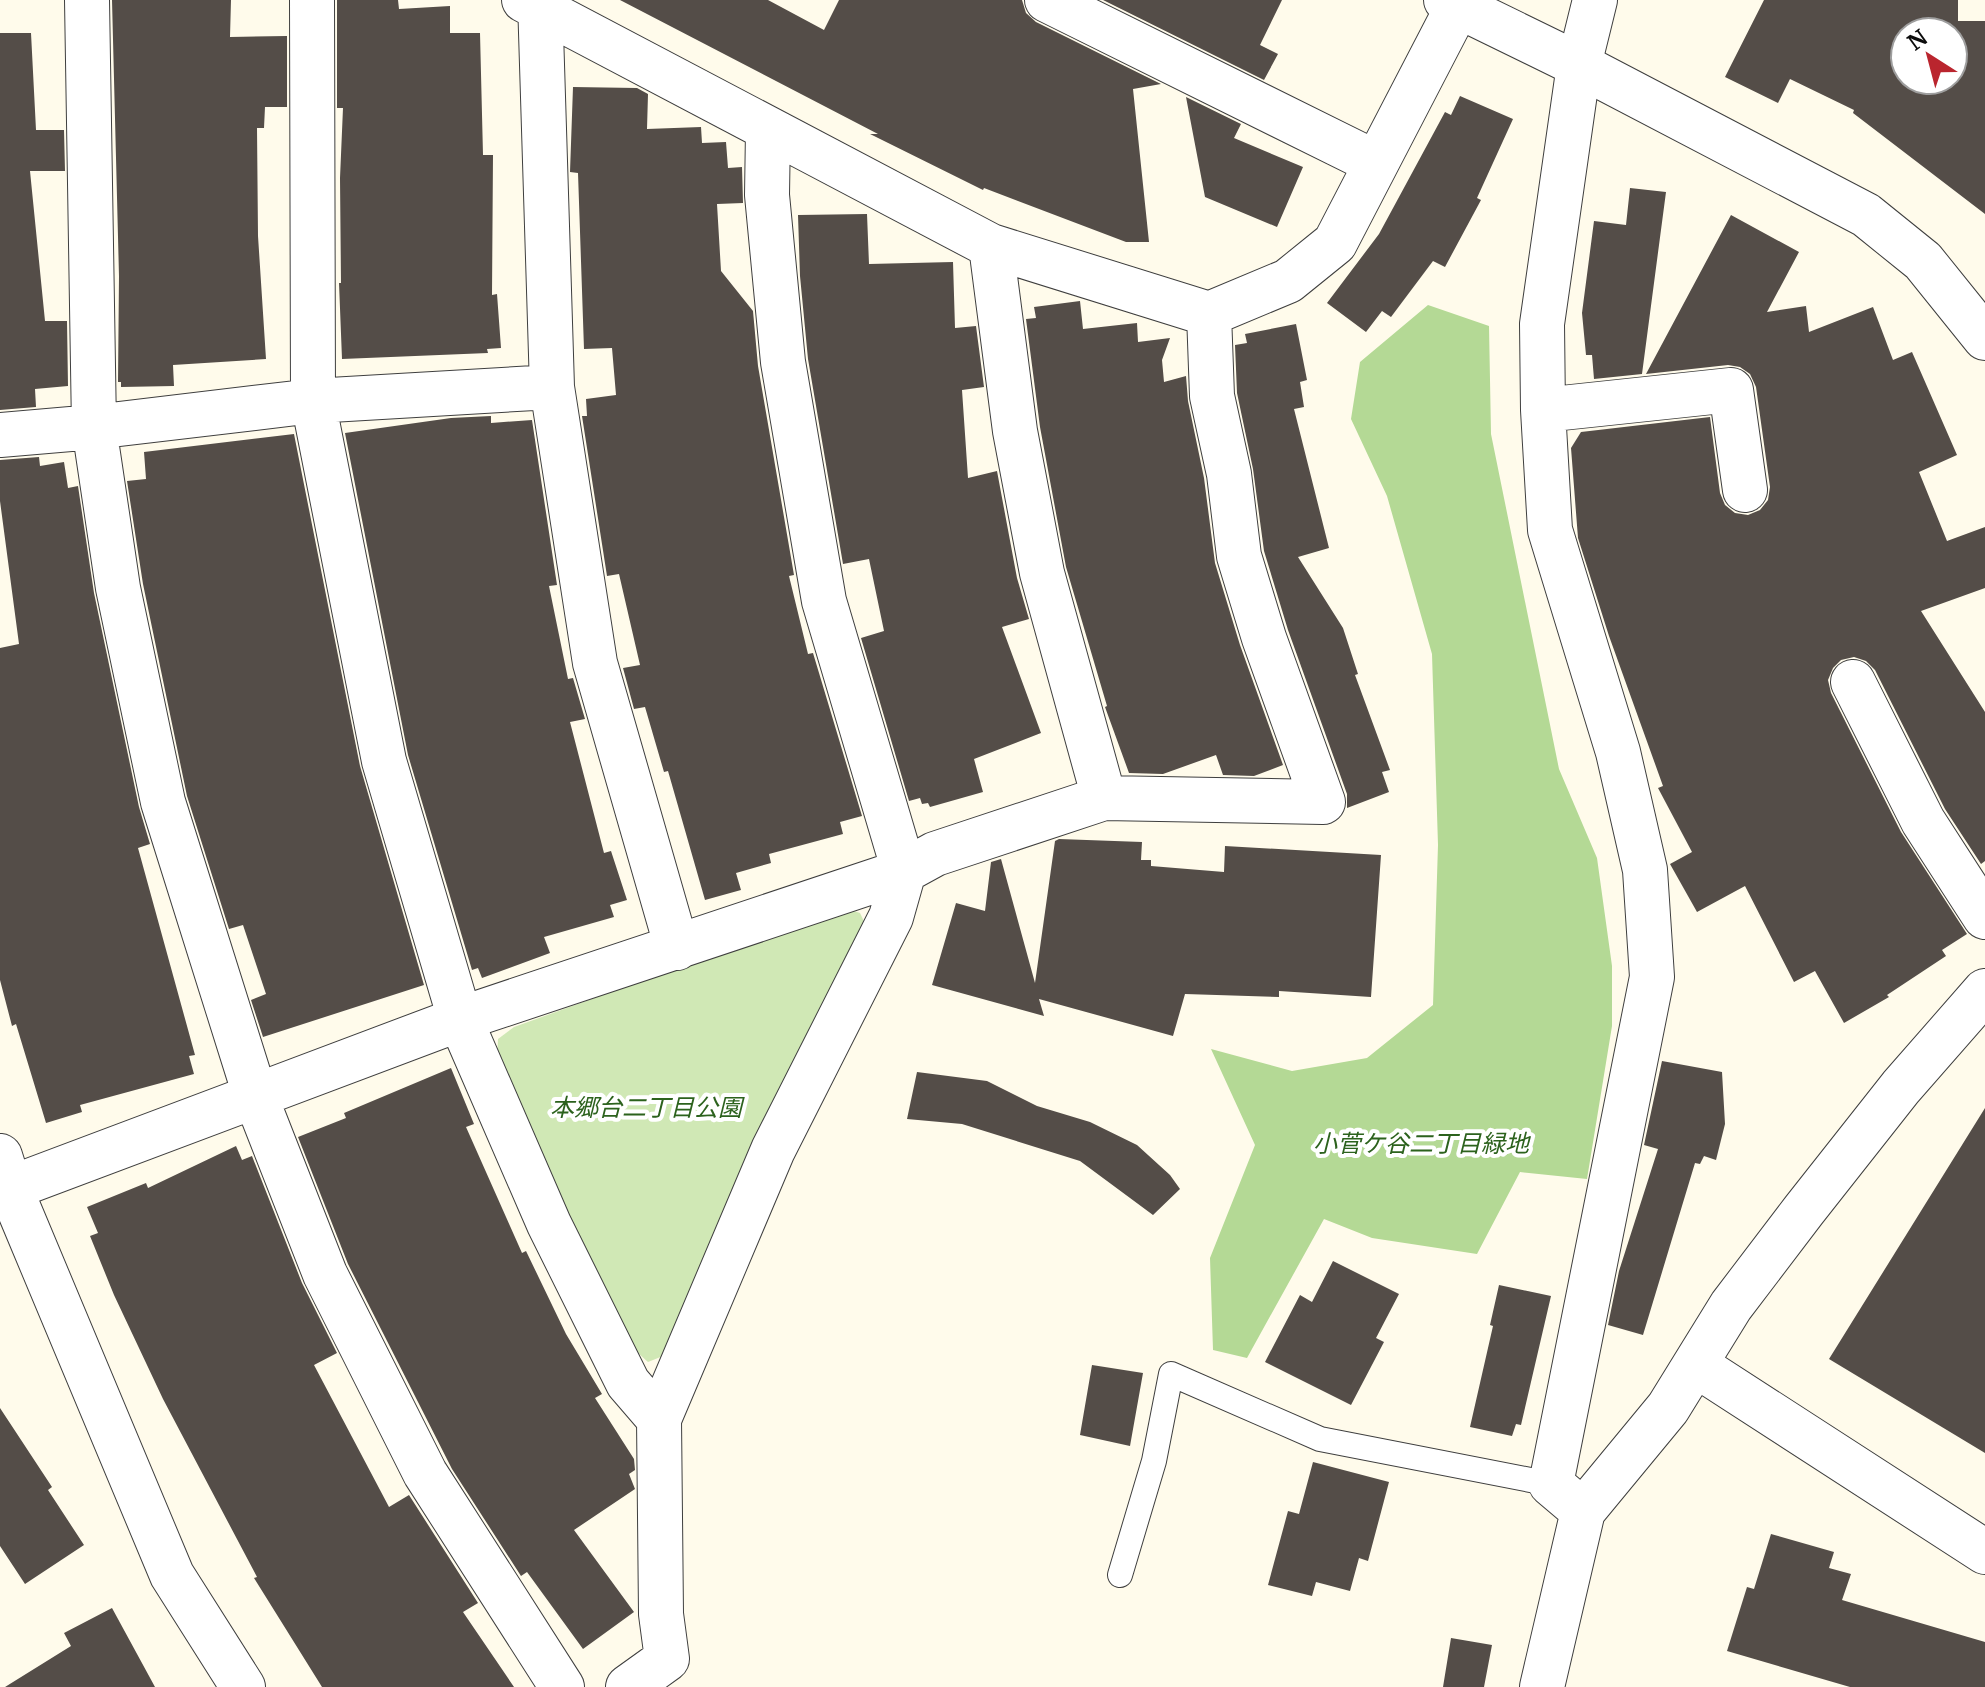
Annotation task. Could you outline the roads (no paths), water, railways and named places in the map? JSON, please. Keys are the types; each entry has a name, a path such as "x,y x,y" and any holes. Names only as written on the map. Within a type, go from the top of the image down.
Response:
{"street":[{"path":"87,0 94,427 118,588 163,802 256,1098 325,1274 425,1473 562,1687"},
{"path":"312,0 313,401 384,761 460,1019 549,1224 628,1383 659,1419"},
{"path":"1047,0 1376,163"},
{"path":"1542,1687 1567,1498 1652,977 1645,870 1625,781 1550,530 1542,324 1579,65 1595,0"},
{"path":"534,2 768,130 991,246 1209,314 1288,281 1335,243 1452,3 1579,65 1866,215 1923,261 1985,338"},
{"path":"534,2 552,387 595,663 677,948"},
{"path":"628,1687 667,1659 661,1614 659,1419 773,1150 891,917 904,871 824,601 783,362 767,195 768,130"},
{"path":"991,246 1015,431 1042,573 1104,798"},
{"path":"243,1687 172,1575 3,1179 256,1098 460,1019 904,871 935,854 1104,798 1323,802 1264,638 1239,556 1229,474 1212,396 1209,314"},
{"path":"0,435 313,401 552,387"},
{"path":"1543,410 1731,390 1745,490"},
{"path":"1853,682 1923,821 1985,917"},
{"path":"1567,1498 1668,1408 1731,1306 1901,1087 1985,991"},
{"path":"1696,1365 1985,1552"}],"lane":[{"path":"1120,1575 1154,1461 1171,1374 1320,1439 1567,1498"}],"park label":[{"name":"本郷台二丁目公園","path":"646,1108"},
{"name":"小菅ケ谷二丁目緑地","path":"1421,1144"}]}
